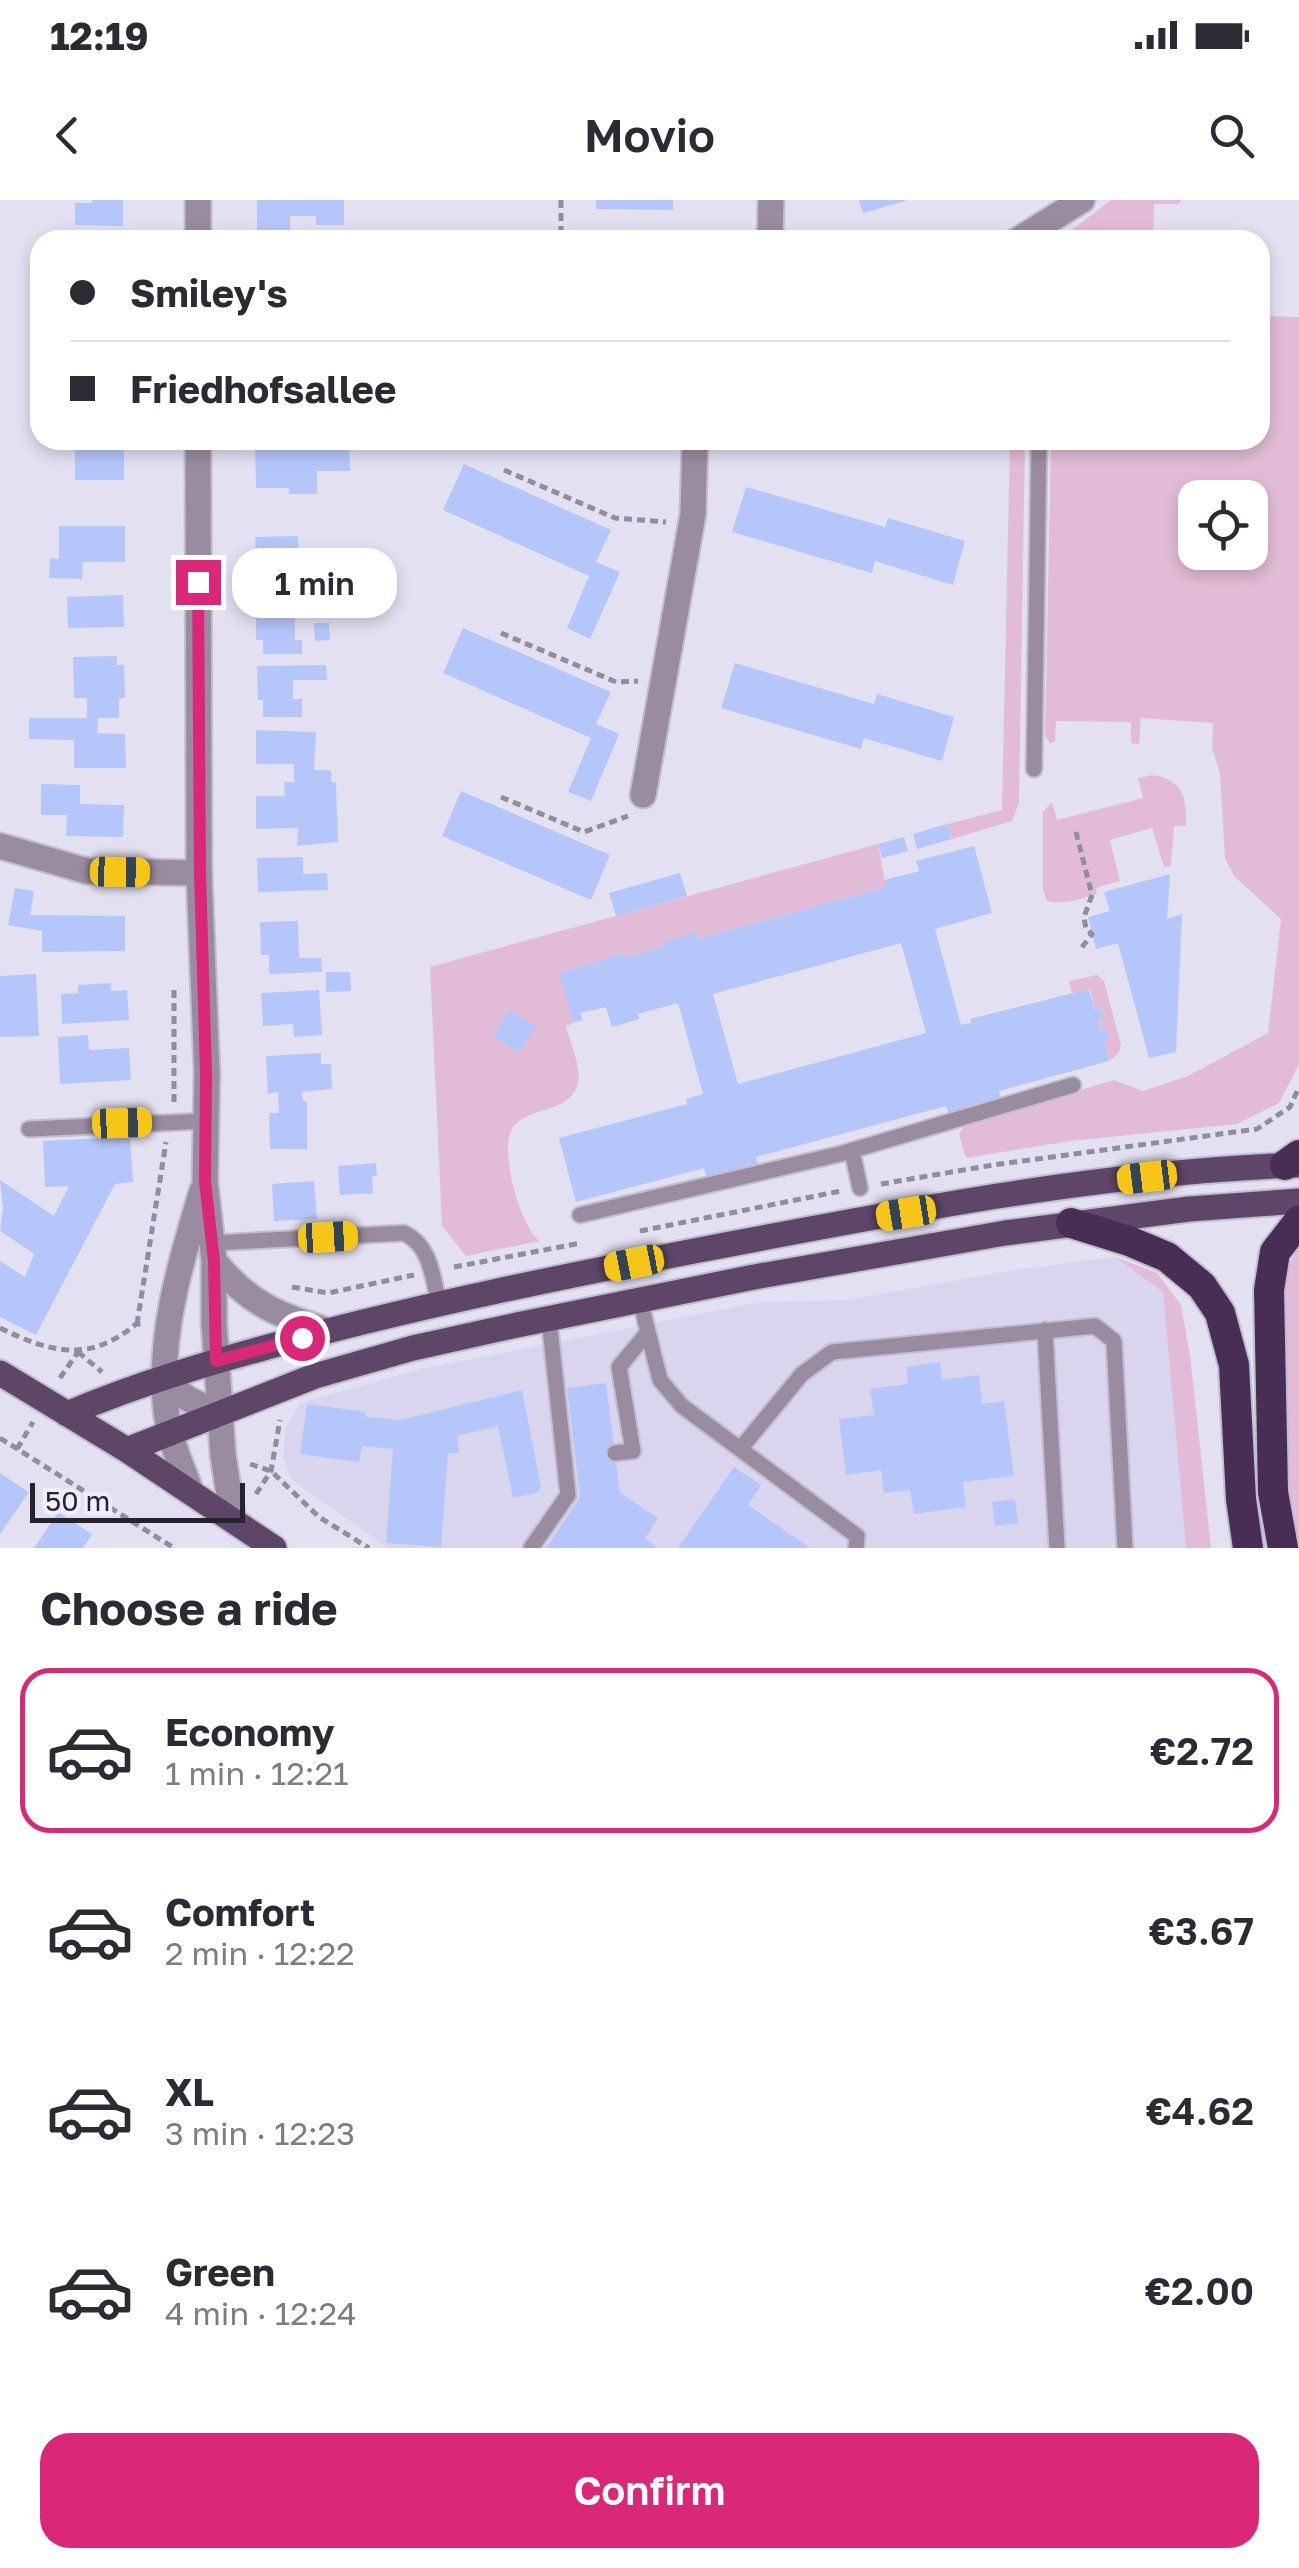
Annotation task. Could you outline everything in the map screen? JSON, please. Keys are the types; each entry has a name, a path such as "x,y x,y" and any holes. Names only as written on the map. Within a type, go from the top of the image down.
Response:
{"highway":[{"path":"1283,1548 1273,1492 1268,1290 1275,1252 1299,1220"},
{"path":"1071,1223 1129,1240 1167,1257 1202,1286 1220,1314 1234,1365 1241,1499 1248,1548"}],"main road":[{"path":"68,1414 162,1376 439,1302 1002,1196 1295,1162"},
{"path":"127,1450 314,1376 413,1348 549,1319 754,1277 1071,1223 1299,1201"},
{"path":"0,1373 127,1450 274,1548"}],"street":[{"path":"198,200 198,230"},
{"path":"770,230 771,200"},
{"path":"1039,230 1082,200"},
{"path":"198,450 205,1182 213,1252 220,1411 233,1520"},
{"path":"643,795 692,523 695,450"},
{"path":"0,846 87,872 200,873"},
{"path":"191,1492 170,1431 162,1376 184,1250 205,1182"},
{"path":"213,1252 233,1284 256,1304 328,1331"},
{"path":"162,1376 196,1405 220,1411"}],"lane":[{"path":"1034,769 1039,450"},
{"path":"580,1216 852,1151 1074,1085"},
{"path":"29,1129 206,1121"},
{"path":"852,1151 860,1188"},
{"path":"213,1252 404,1234 416,1239 426,1252 439,1302"},
{"path":"640,1300 660,1380 682,1406 857,1536 856,1548"},
{"path":"532,1548 568,1495 570,1459 549,1319"},
{"path":"741,1448 802,1374 832,1352 1094,1326 1114,1342 1125,1548"},
{"path":"1045,1330 1056,1548"},
{"path":"615,1453 633,1451 620,1367 648,1332"}],"path":[{"path":"561,200 561,230"},
{"path":"504,470 615,518 692,523"},
{"path":"501,632 616,682 664,681"},
{"path":"501,797 584,832 640,812 643,795"},
{"path":"1076,832 1092,895 1084,918 1086,929 1092,934 1080,950"},
{"path":"0,1328 35,1346 78,1352 114,1342"},
{"path":"0,1438 174,1548"}],"shaded area":[{"path":"1111,200 1181,200 1179,204 1154,204 1153,230 1072,230"},
{"path":"1270,316 1299,317 1299,1064 1279,1103 1237,1124 1070,1141 966,1158 959,1134 966,1124 1114,1080 1143,1091 1188,1076 1268,1033 1281,919 1234,876 1225,858 1220,773 1212,748 1213,723 1141,718 1139,744 1131,743 1131,722 1056,721 1055,742 1050,743 1045,736 1051,450 1270,450"},
{"path":"1010,450 1025,450 1019,803 1012,821 952,839 947,824 1002,810"},
{"path":"1153,775 1172,781 1184,799 1186,826 1174,826 1171,866 1164,867 1152,828 1110,840 1120,881 1096,888 1097,894 1079,899 1047,901 1043,890 1043,812 1052,802 1057,820 1143,798 1138,778"},
{"path":"878,844 886,887 698,939 696,933 662,942 663,947 624,958 622,953 560,973 573,1023 566,1026 577,1064 577,1086 557,1106 520,1120 509,1137 513,1187 525,1221 540,1241 466,1256 442,1226 430,967"},
{"path":"1097,975 1104,981 1121,1045 1109,1061 1104,1040 1109,1039 1107,1029 1101,1031 1098,1020 1103,1019 1101,1008 1095,1010 1090,989 1072,993 1069,981"},
{"path":"1299,1245 1298,1548 1290,1499 1285,1275"},
{"path":"1115,1257 1163,1292 1186,1548 388,1548 292,1480 283,1457 286,1426 300,1403 421,1369 760,1302 848,1300 1014,1270"},
{"path":"1115,1257 1157,1273 1181,1305 1211,1548 1186,1548 1163,1292"}],"building":[{"path":"123,200 123,226 75,225 75,203"},
{"path":"257,200 344,200 344,225 316,225 316,216 290,216 290,230 257,230"},
{"path":"596,200 673,200 673,210 596,209"},
{"path":"859,200 905,200 905,201 863,213"},
{"path":"75,450 124,450 124,480 75,480"},
{"path":"255,450 349,450 350,471 317,471 317,494 289,494 289,488 256,488"},
{"path":"464,464 611,530 596,562 620,572 590,639 567,628 589,576 443,510"},
{"path":"746,487 885,527 888,518 965,541 953,585 875,561 872,573 732,532"},
{"path":"59,526 125,526 125,562 83,562 82,579 49,578 50,558 59,559"},
{"path":"298,536 298,590 258,590 255,537"},
{"path":"123,595 124,627 68,628 67,597"},
{"path":"267,598 295,598 295,640 302,640 302,654 263,654 263,640 256,640 256,607 267,606"},
{"path":"314,623 329,623 330,640 315,641"},
{"path":"463,628 611,692 596,724 619,734 591,801 568,792 591,738 443,673"},
{"path":"117,656 117,665 124,665 125,698 119,698 119,718 98,718 97,733 125,734 126,768 74,768 74,740 29,739 29,718 87,718 87,698 74,698 73,657"},
{"path":"735,663 874,704 877,694 954,717 942,761 864,738 861,749 721,708"},
{"path":"326,665 327,680 293,680 293,699 302,699 302,717 263,717 257,666"},
{"path":"256,730 316,732 314,770 331,770 331,782 336,783 338,842 297,846 298,828 256,829 256,796 285,796 284,782 294,782 294,764 256,764"},
{"path":"41,784 80,785 80,804 124,805 123,837 66,836 67,815 41,815"},
{"path":"461,791 610,855 591,900 442,836"},
{"path":"947,824 952,839 917,849 913,834"},
{"path":"904,837 908,851 882,858 878,844"},
{"path":"974,846 992,913 935,929 961,1025 971,1023 970,1019 1089,989 1095,1010 1101,1008 1101,1031 1107,1029 1110,1039 1104,1040 1109,1061 999,1091 1002,1101 949,1115 946,1106 756,1157 759,1168 708,1181 704,1168 576,1202 559,1138 687,1104 686,1099 703,1094 678,1003 638,1014 639,1019 612,1027 606,1007 580,1013 583,1020 573,1023 559,973 623,953 624,958 663,947 662,942 697,932 698,939 886,887 884,880 919,871 916,861","holes":["901,943 926,1033 738,1084 713,994"]},
{"path":"303,857 303,874 327,873 328,890 258,892 257,858"},
{"path":"680,873 687,896 616,916 609,893"},
{"path":"1170,874 1167,919 1182,914 1176,1052 1149,1058 1118,943 1096,949 1088,917 1110,911 1104,892"},
{"path":"15,888 34,891 30,915 125,916 125,951 42,952 42,931 8,925"},
{"path":"298,921 299,958 321,958 322,972 269,974 269,955 261,955 260,922"},
{"path":"326,972 350,972 351,991 326,992"},
{"path":"36,974 39,1036 0,1037 0,976"},
{"path":"111,983 111,991 127,990 129,1020 62,1024 61,994 78,993 78,985"},
{"path":"319,990 322,1035 294,1037 293,1024 263,1026 261,993"},
{"path":"509,1010 536,1026 519,1053 493,1036"},
{"path":"88,1035 89,1050 129,1048 131,1080 60,1084 58,1037"},
{"path":"321,1053 321,1064 331,1064 332,1089 302,1092 303,1101 307,1102 307,1149 270,1149 269,1113 279,1113 278,1092 268,1094 266,1056"},
{"path":"130,1137 133,1182 115,1184 36,1335 0,1317 0,1261 25,1277 34,1254 0,1231 0,1180 54,1216 69,1186 45,1187 43,1141"},
{"path":"376,1163 373,1193 340,1195 338,1166"},
{"path":"314,1181 317,1219 274,1221 272,1184"},
{"path":"940,1362 942,1380 979,1375 982,1404 1004,1401 1014,1476 963,1482 966,1507 914,1514 910,1490 884,1493 881,1470 846,1475 839,1419 874,1415 870,1389 908,1384 906,1367"},
{"path":"606,1383 620,1493 658,1518 645,1539 658,1548 546,1548 580,1497 567,1388"},
{"path":"522,1390 541,1487 538,1492 513,1498 498,1426 457,1436 459,1453 448,1453 441,1547 386,1543 393,1449 362,1446 359,1462 300,1454 307,1404 400,1420"},
{"path":"734,1467 761,1485 748,1505 810,1548 678,1548"},
{"path":"0,1473 29,1492 0,1534"},
{"path":"1015,1499 1018,1523 995,1526 992,1502"},
{"path":"58,1512 92,1534 83,1548 34,1548"}],"route":[{"path":"198,582 205,1182 214,1261 216,1361 302,1338"}]}
